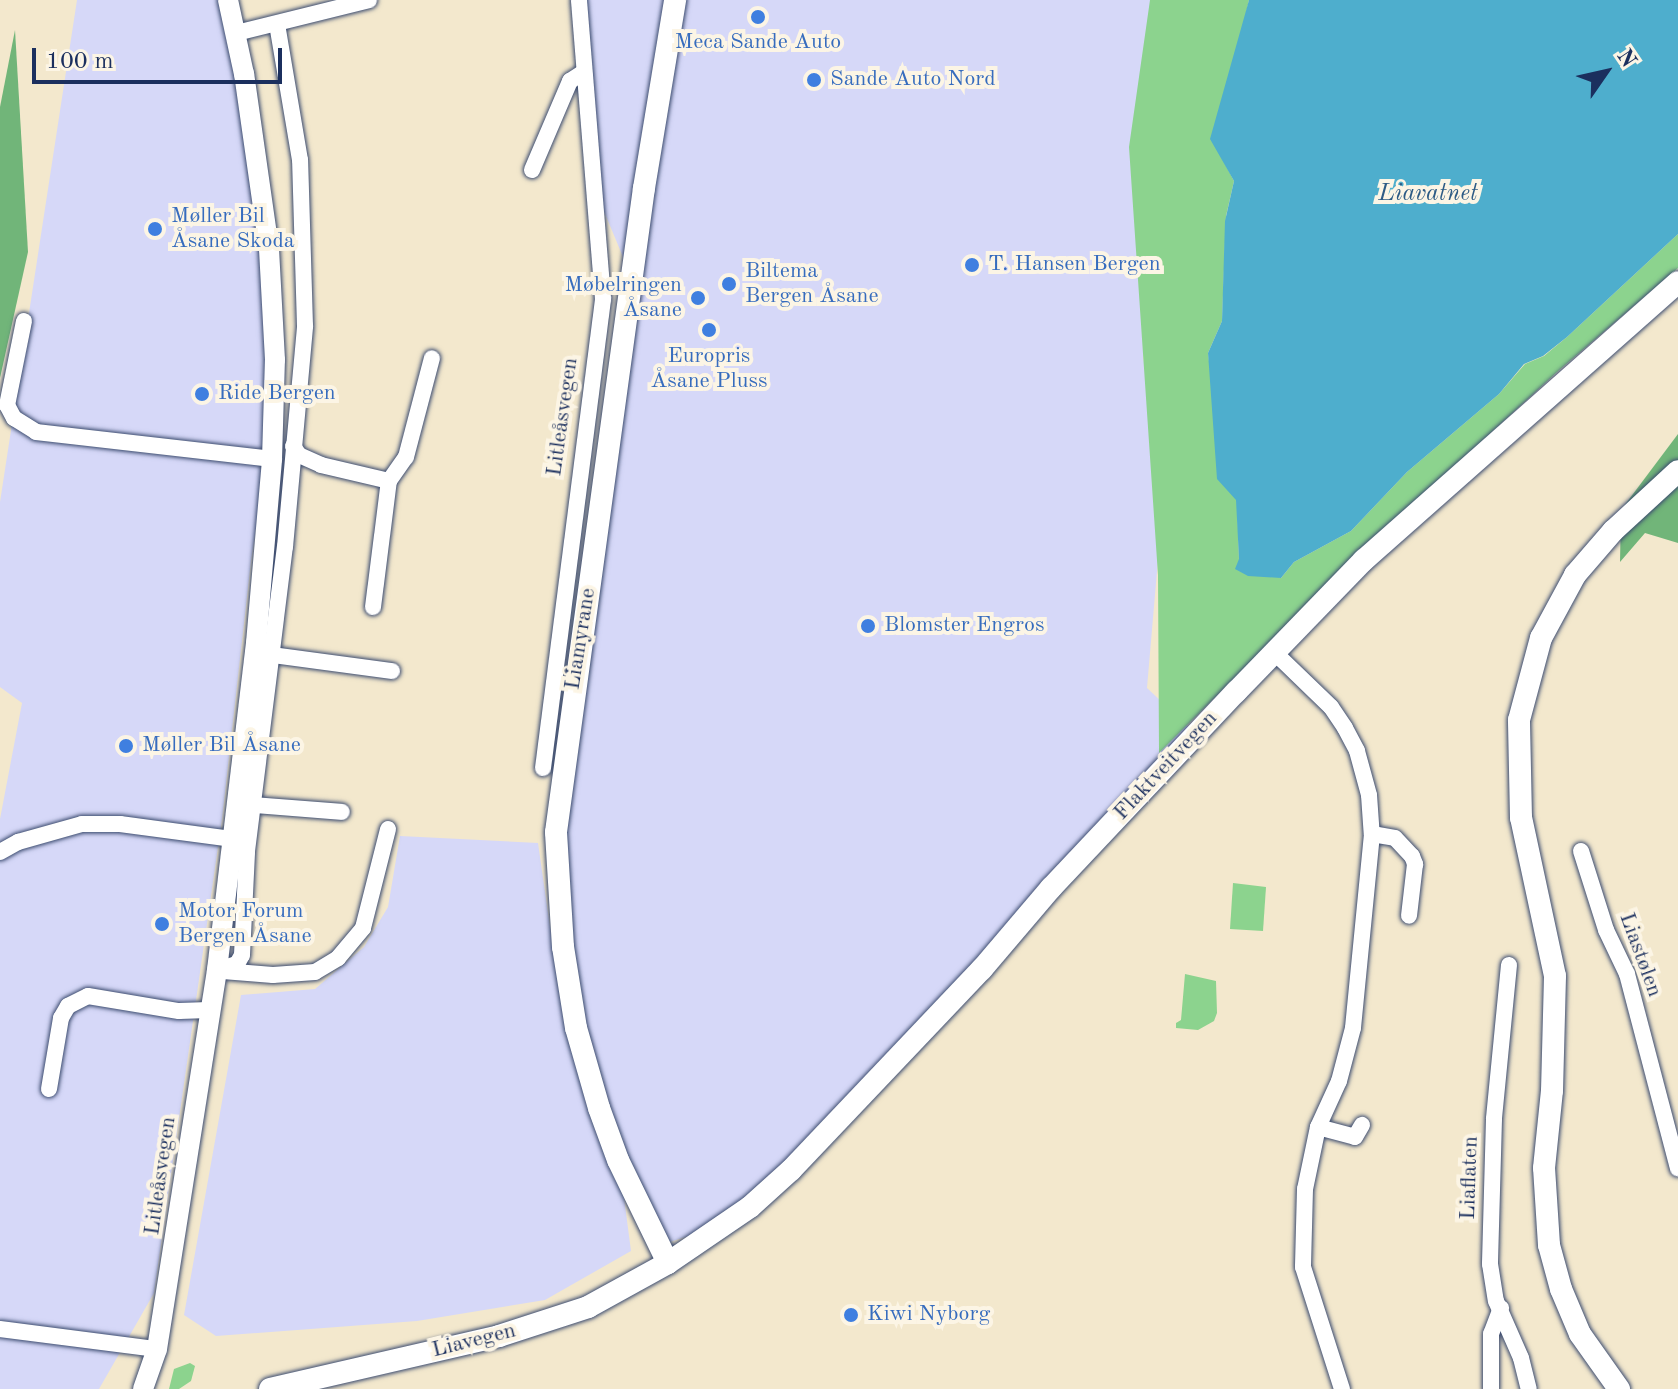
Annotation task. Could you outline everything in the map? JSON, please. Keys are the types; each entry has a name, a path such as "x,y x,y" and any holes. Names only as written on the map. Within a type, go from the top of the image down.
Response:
{"main road":[{"name":"Liamyrane","path":"668,1263 618,1160 576,1028 563,947 556,844 571,708 675,0"},
{"name":"Flaktveitvegen","path":"668,1263 750,1207 791,1170 1274,652 1405,521 1678,282"},
{"path":"1619,1389 1580,1334 1561,1289 1549,1245 1544,1168 1552,1091 1555,976 1521,818 1519,720 1541,638 1575,575 1613,531 1678,471"},
{"name":"Liavegen","path":"270,1389 533,1326 588,1307 668,1263"}],"street":[{"name":"Litleåsvegen","path":"143,1389 157,1349 217,970 259,617 272,459 275,360 269,249 236,33 228,0"},
{"path":"236,33 369,0"},
{"name":"Litleåsvegen","path":"543,768 603,299 579,0"},
{"path":"217,970 242,959 243,897 272,655 305,326 300,160 277,24"},
{"path":"532,170 570,81 584,72"},
{"path":"24,321 7,405 14,418 36,432 272,459"},
{"path":"373,607 389,481 406,457 432,358"},
{"path":"293,446 299,455 321,465 389,481"},
{"path":"1274,652 1321,697 1345,728 1357,751 1367,787 1372,834 1353,1028 1339,1081 1318,1127 1305,1189 1303,1267 1342,1389"},
{"path":"272,655 392,671"},
{"path":"254,805 342,812"},
{"path":"0,852 18,842 82,824 120,824 233,839"},
{"path":"217,970 273,975 315,972 338,958 363,928 388,829"},
{"path":"1372,834 1395,838 1412,856 1409,916"},
{"name":"Liastølen","path":"1581,851 1606,930 1627,974 1678,1168"},
{"name":"Liaflaten","path":"1491,1389 1491,1334 1501,1308 1490,1264 1489,1237 1494,1119 1509,965"},
{"path":"49,1089 61,1018 68,1006 88,996 179,1011 209,1010"},
{"path":"1318,1127 1355,1137 1362,1125"},
{"path":"1501,1308 1521,1358 1529,1389"},
{"path":"0,1329 157,1349"}],"shaded area":[{"path":"77,0 235,0 276,391 251,561 222,819 154,1293 99,1389 0,1389 0,819 22,703 0,687 0,502"},
{"path":"584,0 1157,0 1165,203 1143,358 1168,443 1147,688 1196,734 808,1157 694,1234 661,1245 623,1190 631,1251 545,1300 417,1321 216,1336 184,1315 241,995 315,989 364,947 388,907 400,836 538,843 559,990 562,828 628,269 601,204"}],"green space":[{"path":"1150,0 1249,0 1216,147 1234,181 1226,216 1222,321 1208,353 1215,411 1237,500 1239,559 1281,578 1294,562 1351,531 1407,472 1499,394 1525,364 1544,356 1567,337 1678,234 1678,268 1557,372 1352,561 1159,753 1158,575 1129,147"},
{"path":"15,30 28,252 0,378 0,107"},
{"path":"1678,434 1678,543 1645,533 1620,562 1621,510"},
{"path":"1233,883 1266,887 1263,931 1230,929"},
{"path":"1185,974 1216,981 1217,1013 1214,1021 1198,1030 1176,1028 1176,1023 1181,1020"},
{"path":"190,1363 195,1366 191,1381 179,1389 169,1389 174,1369"}],"water":[{"name":"Liavatnet","path":"1249,0 1678,0 1678,234 1567,337 1543,356 1524,364 1499,394 1407,472 1351,531 1294,562 1281,578 1248,576 1235,569 1239,559 1236,500 1217,479 1208,353 1222,321 1225,221 1234,181 1210,139"}],"place":[{"name":"Meca Sande Auto","path":"758,17"},
{"name":"Sande Auto Nord","path":"814,80"},
{"name":"Møller Bil Åsane Skoda","path":"155,229"},
{"name":"T. Hansen Bergen","path":"972,265"},
{"name":"Biltema Bergen Åsane","path":"729,284"},
{"name":"Møbelringen Åsane","path":"698,298"},
{"name":"Europris Åsane Pluss","path":"709,330"},
{"name":"Ride Bergen","path":"202,394"},
{"name":"Blomster Engros","path":"868,626"},
{"name":"Møller Bil Åsane","path":"126,746"},
{"name":"Motor Forum Bergen Åsane","path":"162,924"},
{"name":"Kiwi Nyborg","path":"851,1315"}]}
